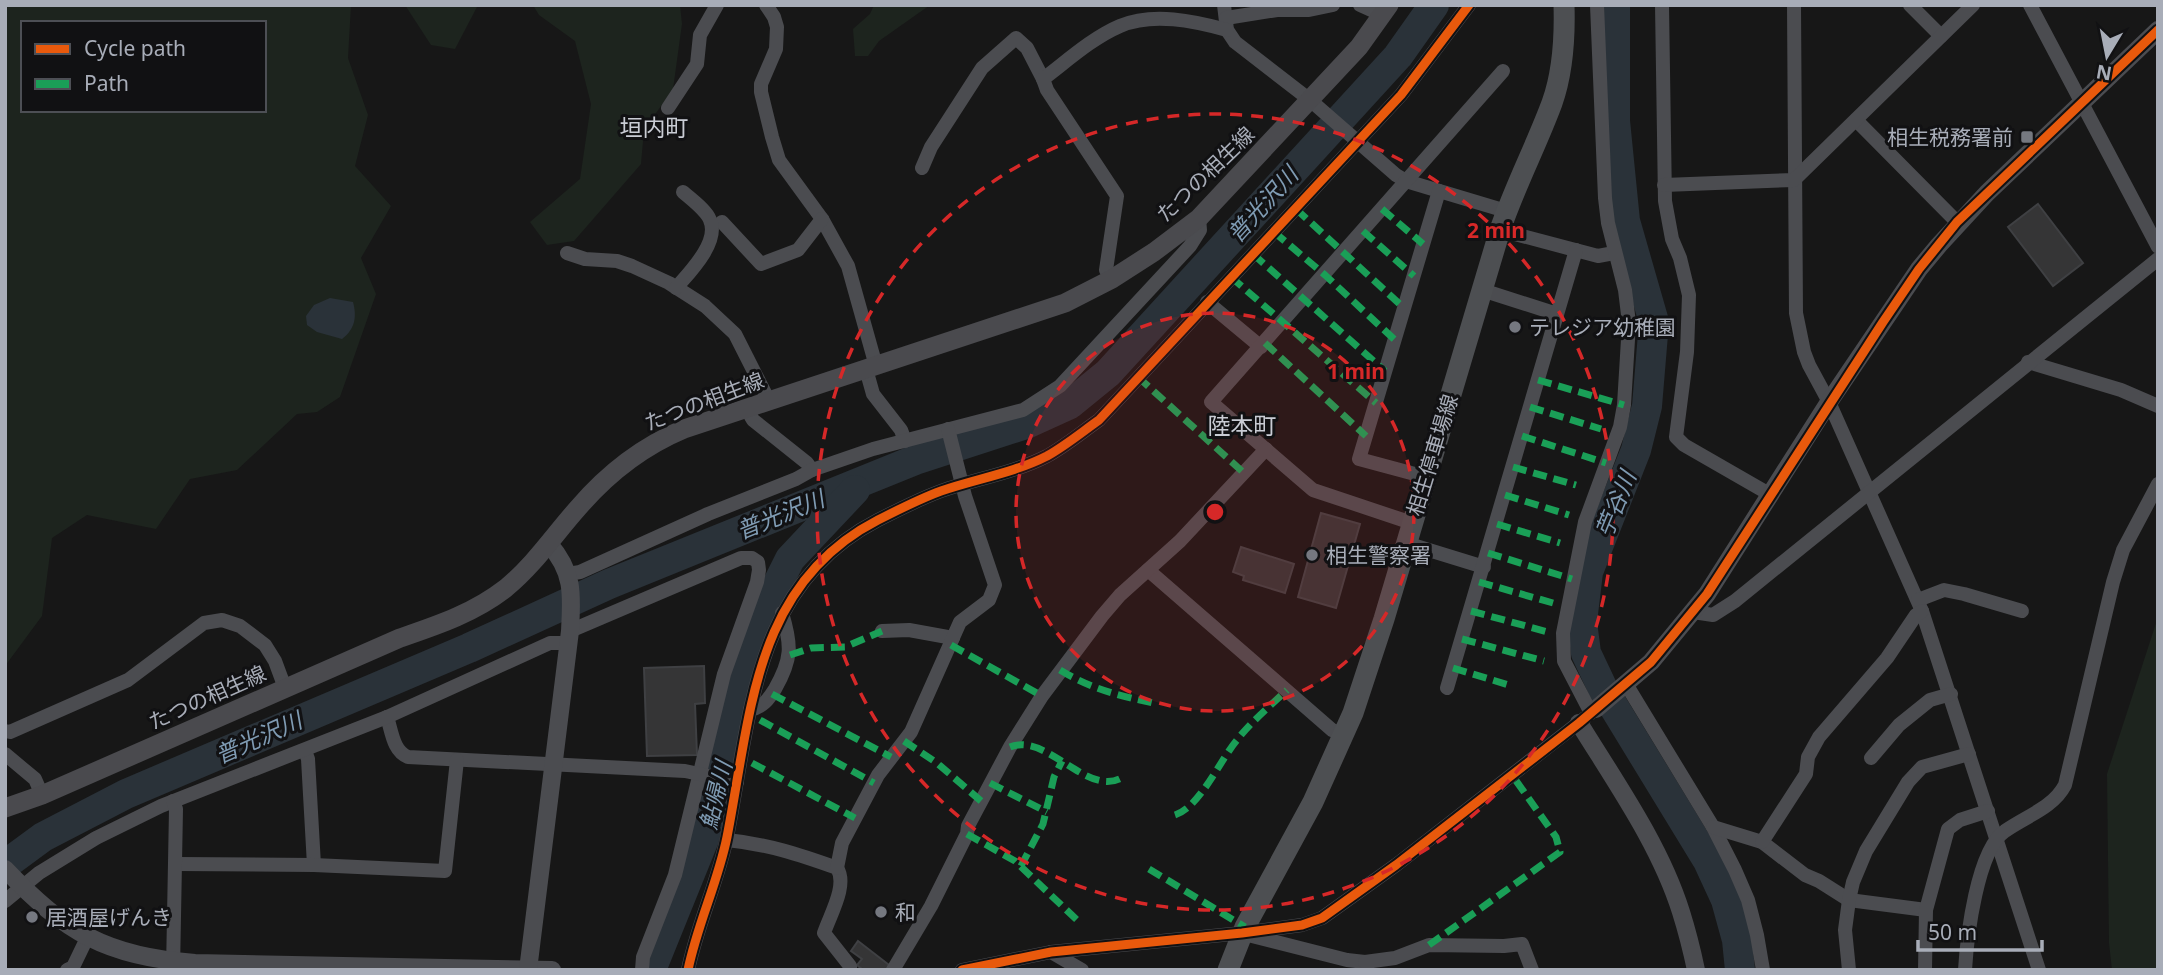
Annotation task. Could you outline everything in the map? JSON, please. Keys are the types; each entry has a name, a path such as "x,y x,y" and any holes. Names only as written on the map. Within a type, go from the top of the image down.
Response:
{"main road":[{"name":"相生停車場線","path":"1228,970 1242,933 1313,802 1344,736 1367,674 1503,220 1552,102 1560,70 1564,5"},
{"name":"たつの相生線","path":"5,808 42,795 400,638 454,619 480,606 520,575 597,487 640,450 684,429 1065,303 1112,279 1199,218 1314,104 1385,10"}],"street":[{"path":"668,108 697,64 700,35 717,5"},
{"path":"766,5 777,27 776,48 761,84 772,137 783,167 822,219 848,266 871,368 873,394 901,430 905,440"},
{"path":"1043,79 1104,35 1120,26 1138,21 1195,21 1277,9 1309,10 1333,5"},
{"path":"1360,5 1385,10"},
{"path":"688,970 727,840 733,781 750,710 771,639 794,590 830,550 850,535 962,479 1046,456 1099,420 1423,68 1469,5"},
{"path":"1597,5 1605,198 1614,253 1625,290 1629,323 1620,427 1585,522 1563,633 1564,661 1666,873 1681,911 1696,970"},
{"path":"1662,5 1664,185 1672,239 1680,258 1689,295 1687,352 1676,438 1771,495"},
{"path":"1794,5 1797,323 1804,352 1870,490 1920,606 1998,837 2039,970"},
{"path":"1910,5 1941,36"},
{"path":"1664,185 1794,180 1973,5"},
{"path":"2030,5 2158,247"},
{"path":"1226,18 1235,41 1314,104 1396,176 1439,191 1576,250 1598,256 1614,253"},
{"path":"962,970 1051,953 1242,933 1302,925 1322,918 1396,865 1589,715 1667,646 1724,571 1829,402 1920,269 1957,222 2158,30"},
{"path":"922,167 931,147 982,68 1016,38 1027,48 1047,90 1117,196 1106,270 1112,279"},
{"path":"1484,567 1313,490 1211,402 1503,71"},
{"path":"1856,120 1957,222"},
{"path":"1426,477 1359,459 1439,191"},
{"path":"676,288 706,250 712,227 710,218 683,192"},
{"path":"570,579 708,514 796,480 813,470 905,440 949,433 1023,411 1060,386 1190,246 1200,230 1199,218"},
{"path":"722,222 761,264 798,250 822,219"},
{"path":"1447,688 1576,250"},
{"path":"567,253 585,259 617,261 632,266 705,306 736,334 769,401"},
{"path":"1693,612 1713,615 1735,601 2158,259"},
{"path":"1482,290 1557,314"},
{"path":"1207,302 1261,347"},
{"path":"2028,362 2121,390 2158,406"},
{"path":"746,408 753,420 813,470"},
{"path":"836,868 842,843 878,775 911,732 960,622 989,600 995,585 949,433"},
{"path":"893,970 931,906 1010,747 1042,696 1119,594 1180,541 1266,449"},
{"path":"1965,970 1979,878 1998,837 2051,803 2065,785 2113,582 2123,550 2158,484"},
{"path":"528,969 570,633 570,579 562,558 549,544"},
{"path":"5,901 39,873 96,838 173,801 387,717 741,558 752,558 758,562 757,582 724,674 704,775 675,875 643,957 642,970"},
{"path":"1148,570 1332,730 1344,736"},
{"path":"1762,842 1806,774 1808,757 1819,737 1887,658 1920,606 1944,590 2022,611"},
{"path":"750,710 760,708 769,699 786,669 790,654 789,635 782,613"},
{"path":"5,731 10,732 128,680 204,623 222,620 240,626 265,645 285,688"},
{"path":"882,631 909,630 953,638"},
{"path":"1624,686 1713,827 1748,900 1763,970"},
{"path":"1871,758 1899,725 1930,701 1951,694"},
{"path":"387,717 397,749 408,757 685,771 733,781"},
{"path":"305,751 308,758 314,865"},
{"path":"5,754 34,779 42,795"},
{"path":"1849,970 1845,930 1849,900 1853,882 1866,851 1922,766 1969,754"},
{"path":"177,864 314,865 445,871 457,760"},
{"path":"173,801 176,809 177,864 173,966"},
{"path":"1925,970 1926,910 1948,829 1960,820 1988,811"},
{"path":"1713,827 1762,842 1805,875 1849,900 1926,910"},
{"path":"727,840 790,850 836,868 841,874 841,884 824,933 850,966 850,970"},
{"path":"5,869 60,920 87,938 173,966 552,970"},
{"path":"1242,933 1364,966 1429,945 1522,944 1532,970"},
{"path":"67,970 73,967 87,938"},
{"path":"1051,953 1082,970"}],"shaded area":[{"path":"5,5 351,5 348,58 368,115 355,166 391,206 361,258 376,294 340,397 317,412 297,414 237,470 190,479 156,529 87,515 52,538 42,616 5,666"},
{"path":"405,5 478,5 455,49 431,45"},
{"path":"533,5 680,5 682,24 673,89 644,130 641,164 574,241 547,245 530,222 580,179 591,104 575,41 539,15"},
{"path":"874,5 930,5 879,41 868,56 855,56 853,29 870,14"},
{"path":"1603,5 1622,5 1609,88"},
{"path":"330,298 353,302 354,322 342,339 317,332 307,325 306,316 314,305"},
{"path":"2158,617 2158,970 2112,970 2109,943 2107,774"}],"building":[{"path":"2038,204 2083,263 2053,286 2008,227"},
{"path":"1321,513 1360,524 1336,608 1298,597"},
{"path":"1241,547 1294,564 1285,593 1243,580 1244,576 1233,572"},
{"path":"704,666 705,703 695,704 697,755 647,756 644,668"},
{"path":"858,941 889,965 886,970 863,970 857,965 862,959 851,951"}],"waterway":[{"name":"普光沢川","path":"5,865 43,837 126,794 469,648 609,584 915,460 1026,424 1070,404 1108,373 1398,56 1434,5"},
{"name":"苧谷川","path":"1615,5 1615,121 1625,221 1654,322 1647,406 1636,450 1588,572 1582,622 1586,653 1603,689 1708,861 1726,900 1737,940 1740,970"},
{"name":"鮎帰川","path":"651,970 704,839 744,675 767,605 790,559 855,490"}],"marked path":[{"path":"1296,209 1404,308"},
{"path":"1382,209 1423,244"},
{"path":"1363,231 1414,276"},
{"path":"1274,232 1395,340"},
{"path":"1253,254 1385,371"},
{"path":"1231,277 1376,403"},
{"path":"1265,343 1366,436"},
{"path":"1138,377 1244,473"},
{"path":"1538,380 1624,405"},
{"path":"1530,407 1601,429"},
{"path":"1522,436 1606,463"},
{"path":"1513,467 1576,485"},
{"path":"1505,495 1569,515"},
{"path":"1497,524 1560,543"},
{"path":"1488,553 1572,579"},
{"path":"1479,582 1553,603"},
{"path":"1471,611 1548,632"},
{"path":"790,655 811,648 845,647 882,631"},
{"path":"1462,639 1544,661"},
{"path":"951,645 1042,696"},
{"path":"1453,668 1512,686"},
{"path":"1060,670 1119,695 1158,704"},
{"path":"1175,815 1193,803 1242,733 1287,690"},
{"path":"772,694 891,757"},
{"path":"760,720 874,783"},
{"path":"904,741 937,763 981,801"},
{"path":"1010,747 1024,745 1038,748 1096,779 1110,781 1123,777"},
{"path":"1021,866 1043,824 1054,777 1062,761"},
{"path":"752,763 855,818"},
{"path":"1429,945 1560,852 1556,837 1512,775"},
{"path":"990,783 1047,812"},
{"path":"967,834 1015,861 1077,920"},
{"path":"1149,869 1245,927"}],"cycle path":[{"path":"688,970 723,854 752,700 765,657 782,616 805,579 837,547 878,520 941,491 1034,462 1060,448 1099,420 1401,95 1469,5"},
{"path":"962,970 1051,952 1242,933 1302,925 1322,918 1396,865 1579,723 1651,662 1707,594 1883,322 1919,269 1957,222 2158,30"}],"place":[{"name":"相生税務署前","path":"2027,137"},
{"name":"テレジア幼稚園","path":"1515,327"},
{"name":"相生警察署","path":"1312,555"},
{"name":"和","path":"881,912"},
{"name":"居酒屋げんき","path":"32,917"}],"district":[{"name":"垣内町","path":"654,127"},
{"name":"陸本町","path":"1242,425"}]}
